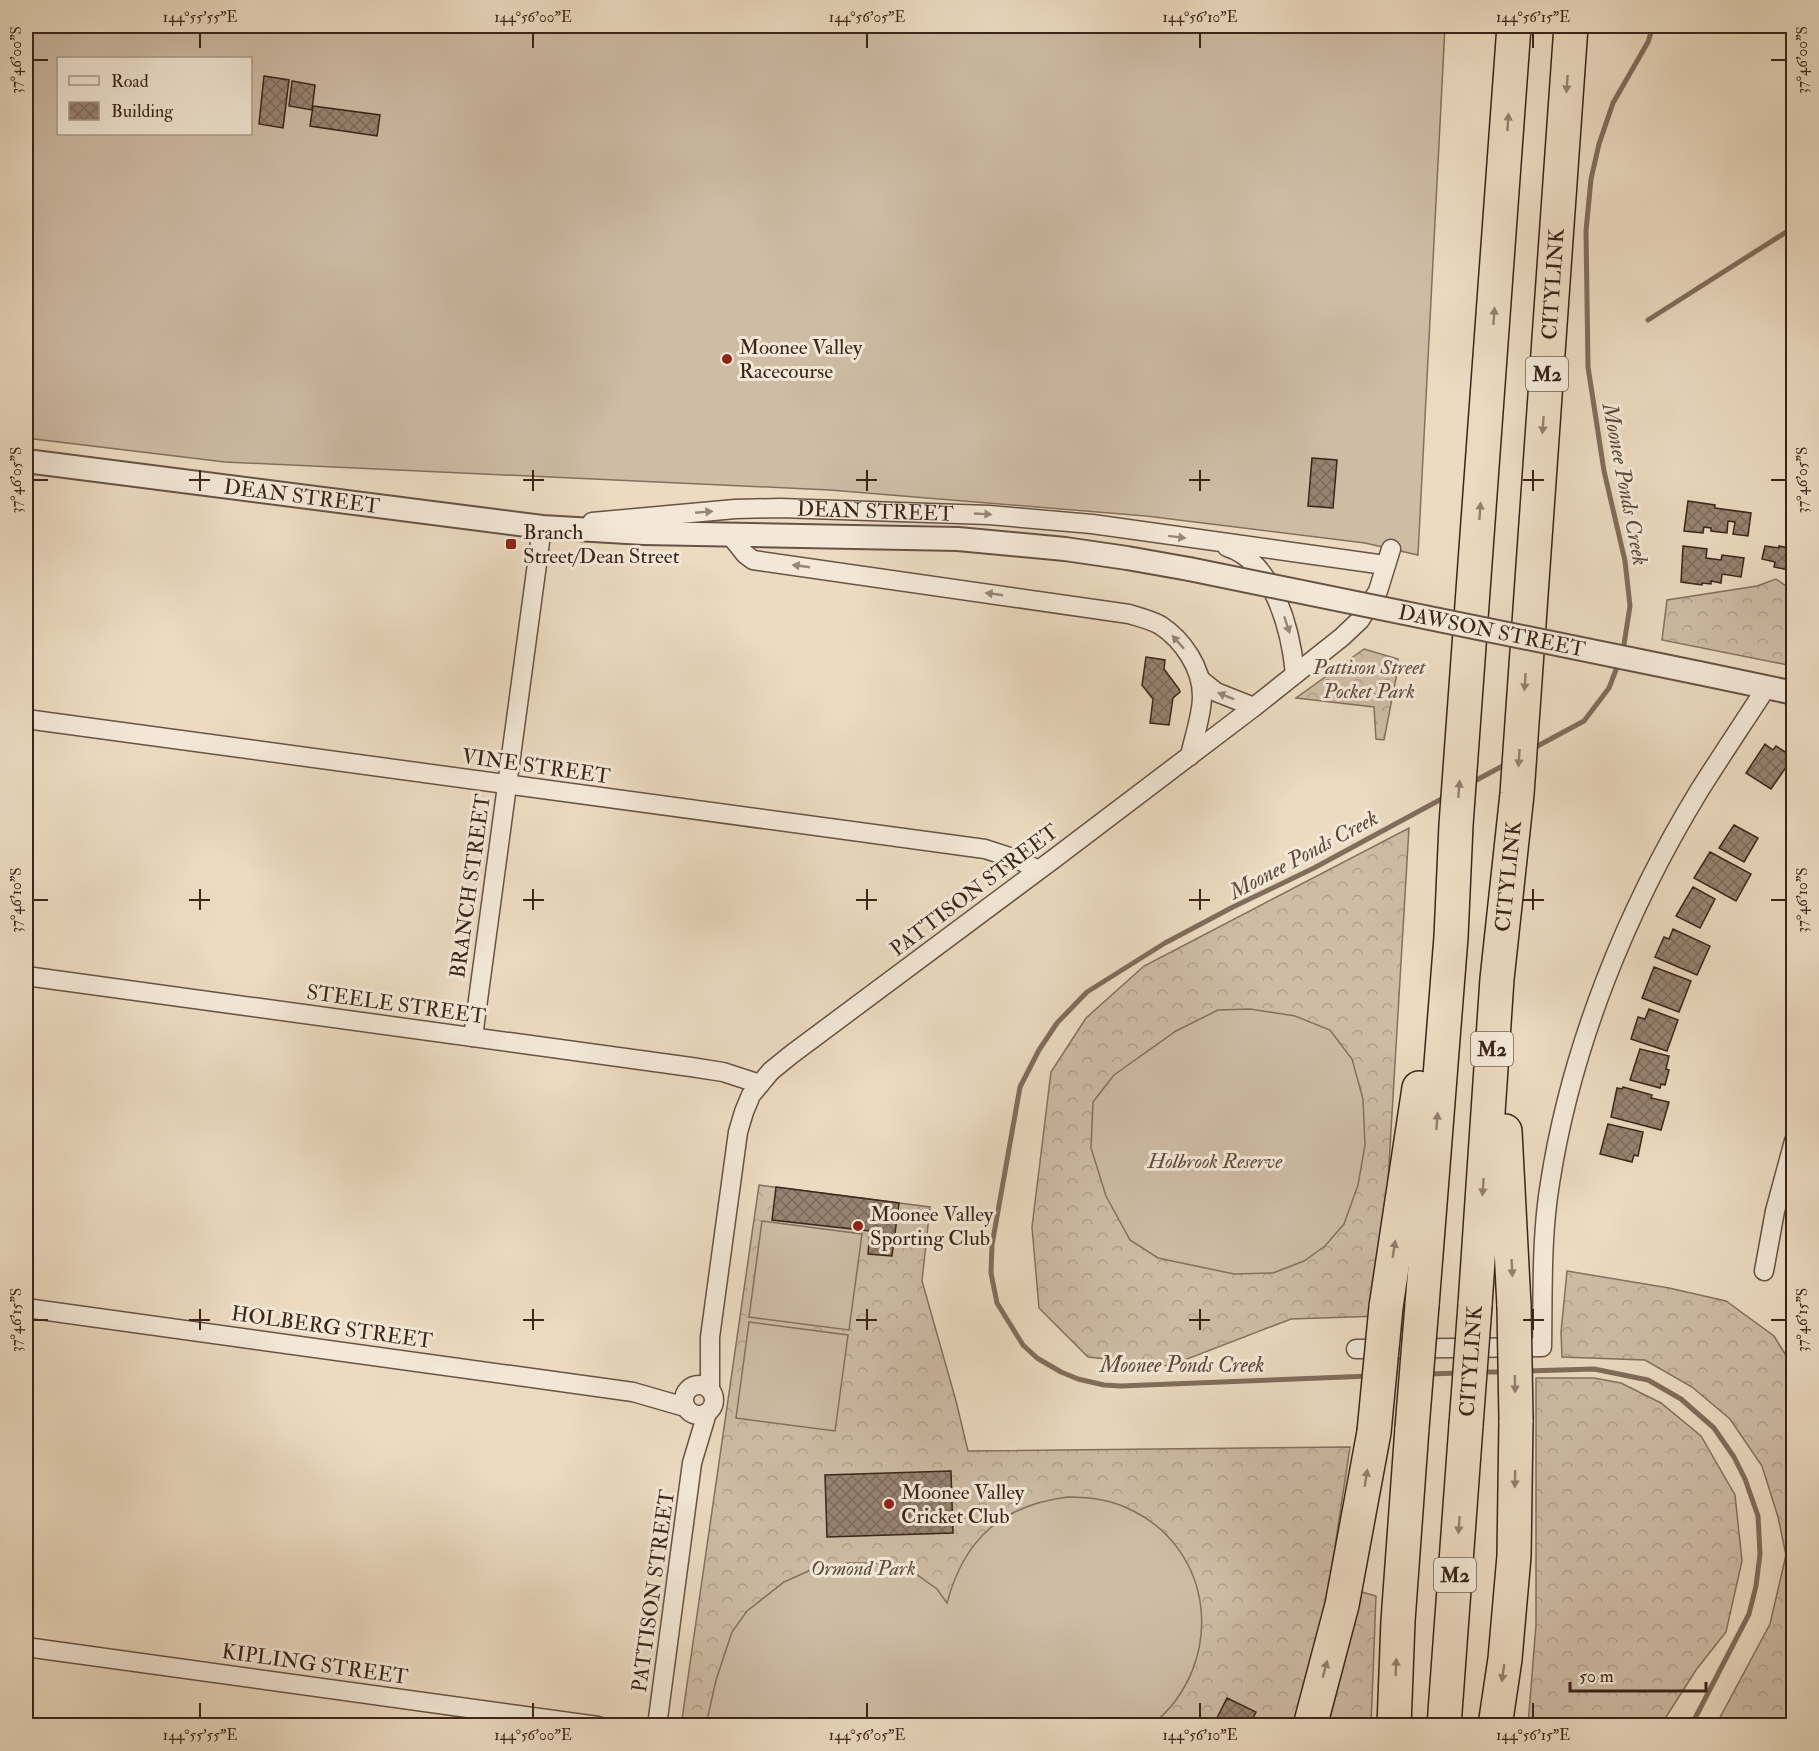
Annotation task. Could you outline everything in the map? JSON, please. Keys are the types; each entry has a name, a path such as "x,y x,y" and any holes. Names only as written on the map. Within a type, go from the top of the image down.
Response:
{"highway":[{"name":"M2","path":"1394,1725 1398,1621 1451,937 1456,825 1514,26"},
{"name":"CITYLINK","path":"1444,1725 1497,979 1517,794 1571,26"},
{"path":"1310,1725 1342,1605 1374,1432 1386,1307 1423,1066 1456,825"},
{"path":"1495,1725 1505,1659 1514,1556 1516,1420 1514,1306 1497,979"}],"street":[{"name":"DEAN STREET","path":"26,461 542,527 644,532 958,539 1075,550 1189,569"},
{"name":"DEAN STREET","path":"542,527 735,509 854,510 1031,517 1208,541 1388,557"},
{"name":"BRANCH STREET","path":"473,1037 542,527"},
{"path":"729,534 745,554 753,560 1129,614 1159,624 1173,636 1195,664 1201,680 1200,713 1190,756"},
{"name":"DEAN STREET","path":"1208,541 1236,550 1249,559 1265,579 1284,615 1290,635 1295,674"},
{"name":"PATTISON STREET","path":"657,1725 692,1463 693,1397 710,1337 738,1132 751,1095 792,1054 1190,756 1342,637 1360,620 1378,591 1388,557"},
{"name":"DAWSON STREET","path":"1189,569 1794,693"},
{"path":"1201,680 1216,692 1254,707"},
{"path":"1356,1349 1542,1347 1544,1255 1549,1186 1561,1119 1582,1047 1638,904 1699,791 1766,688"},
{"name":"VINE STREET","path":"26,719 985,849 1019,860 1038,870"},
{"name":"STEELE STREET","path":"26,976 691,1067 723,1072 760,1084"},
{"path":"1764,1271 1774,1211 1794,1141"},
{"name":"HOLBERG STREET","path":"26,1308 633,1392 693,1397"},
{"name":"PATTISON STREET","path":"692,1463 707,1413 714,1402 693,1397"},
{"name":"KIPLING STREET","path":"26,1647 598,1725"}],"green space":[{"name":"Moonee Valley Racecourse","path":"26,26 1445,26 1418,555 1365,543 1146,516 830,490 225,462 26,438"},
{"path":"1776,579 1793,591 1793,666 1662,640 1667,600 1757,586"},
{"name":"Pattison Street Pocket Park","path":"1364,649 1398,659 1384,740 1376,739 1374,707 1296,698"},
{"name":"Holbrook Reserve","path":"1409,828 1380,1316 1291,1319 1169,1366 1088,1357 1039,1308 1032,1227 1051,1072 1086,1018 1144,966"},
{"path":"1250,1009 1295,1016 1330,1030 1352,1059 1363,1099 1365,1145 1358,1185 1344,1224 1325,1246 1304,1261 1273,1273 1234,1274 1158,1258 1130,1240 1106,1196 1091,1148 1093,1102 1114,1075 1176,1031 1218,1010"},
{"name":"Ormond Park","path":"759,1185 930,1207 922,1281 968,1451 1350,1447 1318,1659 1297,1725 681,1726"},
{"path":"762,1221 862,1234 849,1330 749,1317"},
{"path":"1567,1271 1669,1288 1726,1301 1774,1336 1793,1367 1793,1725 1716,1725 1770,1624 1786,1555 1778,1517 1762,1466 1730,1419 1692,1387 1645,1360 1562,1357 1561,1332"},
{"path":"749,1322 848,1335 835,1431 736,1418"},
{"path":"1536,1378 1594,1378 1621,1383 1661,1403 1701,1436 1735,1495 1742,1561 1726,1632 1696,1670 1661,1725 1528,1725 1536,1625"},
{"path":"1068,1497 1113,1502 1157,1526 1179,1550 1194,1578 1201,1609 1200,1641 1192,1671 1176,1700 1152,1725 706,1725 716,1680 732,1632 747,1611 784,1582 815,1568 849,1563 886,1563 913,1572 937,1589 947,1603 954,1580 964,1561 975,1543 989,1529 1005,1517 1024,1508"},
{"path":"1362,1592 1376,1596 1371,1725 1328,1726"}],"building":[{"path":"264,76 289,80 283,128 259,124"},
{"path":"292,81 315,85 312,110 289,106"},
{"path":"313,106 380,115 377,136 310,126"},
{"path":"1312,458 1337,460 1333,508 1308,506"},
{"path":"1688,501 1715,505 1715,508 1751,513 1748,536 1733,534 1735,522 1728,521 1727,533 1711,531 1711,528 1704,527 1703,533 1684,531"},
{"path":"1683,546 1707,549 1706,558 1721,560 1722,555 1744,558 1741,577 1722,574 1721,583 1711,581 1711,584 1702,583 1702,585 1681,582"},
{"path":"1765,546 1794,549 1794,571 1774,567 1775,562 1762,559"},
{"path":"1146,657 1165,660 1164,669 1179,689 1180,692 1173,698 1169,725 1150,723 1153,699 1142,685"},
{"path":"1765,744 1773,750 1776,746 1793,757 1771,789 1746,773"},
{"path":"1734,825 1758,838 1744,862 1719,848"},
{"path":"1710,852 1751,874 1736,901 1694,878"},
{"path":"1693,887 1715,899 1700,928 1676,916"},
{"path":"1673,929 1710,946 1697,975 1655,957 1664,937 1669,939"},
{"path":"1654,967 1691,981 1679,1012 1642,998"},
{"path":"1649,1009 1678,1020 1667,1051 1631,1039 1638,1017 1645,1019"},
{"path":"1640,1049 1669,1056 1666,1069 1669,1070 1665,1085 1661,1084 1660,1088 1630,1080"},
{"path":"1623,1087 1669,1102 1661,1130 1611,1117 1617,1088 1622,1089"},
{"path":"1608,1124 1643,1132 1638,1156 1634,1155 1632,1162 1600,1154"},
{"name":"Moonee Valley Sporting Club","path":"776,1187 899,1203 892,1256 868,1254 870,1231 772,1220"},
{"name":"Moonee Valley Cricket Club","path":"951,1471 953,1533 827,1537 825,1475"},
{"path":"1227,1698 1256,1712 1249,1726 1213,1726"}],"waterway":[{"name":"Moonee Ponds Creek","path":"1623,651 1630,606 1625,561 1604,471 1588,367 1586,231 1591,179 1599,144 1613,103 1648,42 1653,26"},
{"path":"1648,320 1794,227"},
{"name":"Moonee Ponds Creek","path":"1532,749 1584,721 1609,688 1619,662"},
{"name":"Moonee Ponds Creek","path":"1471,783 1508,763"},
{"name":"Moonee Ponds Creek","path":"1370,1376 1121,1386 1078,1379 1037,1358 1023,1345 997,1303 991,1273 992,1245 1020,1087 1039,1050 1057,1023 1087,992 1165,943 1314,868 1447,796"},
{"name":"Moonee Ponds Creek","path":"1526,1371 1594,1369 1648,1380 1681,1399 1714,1428 1734,1457 1745,1479 1758,1516 1760,1554 1756,1586 1749,1614 1691,1726"},
{"name":"Moonee Ponds Creek","path":"1481,1372 1505,1372"},
{"name":"Moonee Ponds Creek","path":"1427,1374 1460,1373"}],"place":[{"name":"Moonee Valley Racecourse","path":"727,359"},
{"name":"Branch Street/Dean Street","path":"511,544"},
{"name":"Moonee Valley Sporting Club","path":"858,1226"},
{"name":"Moonee Valley Cricket Club","path":"889,1504"}]}
